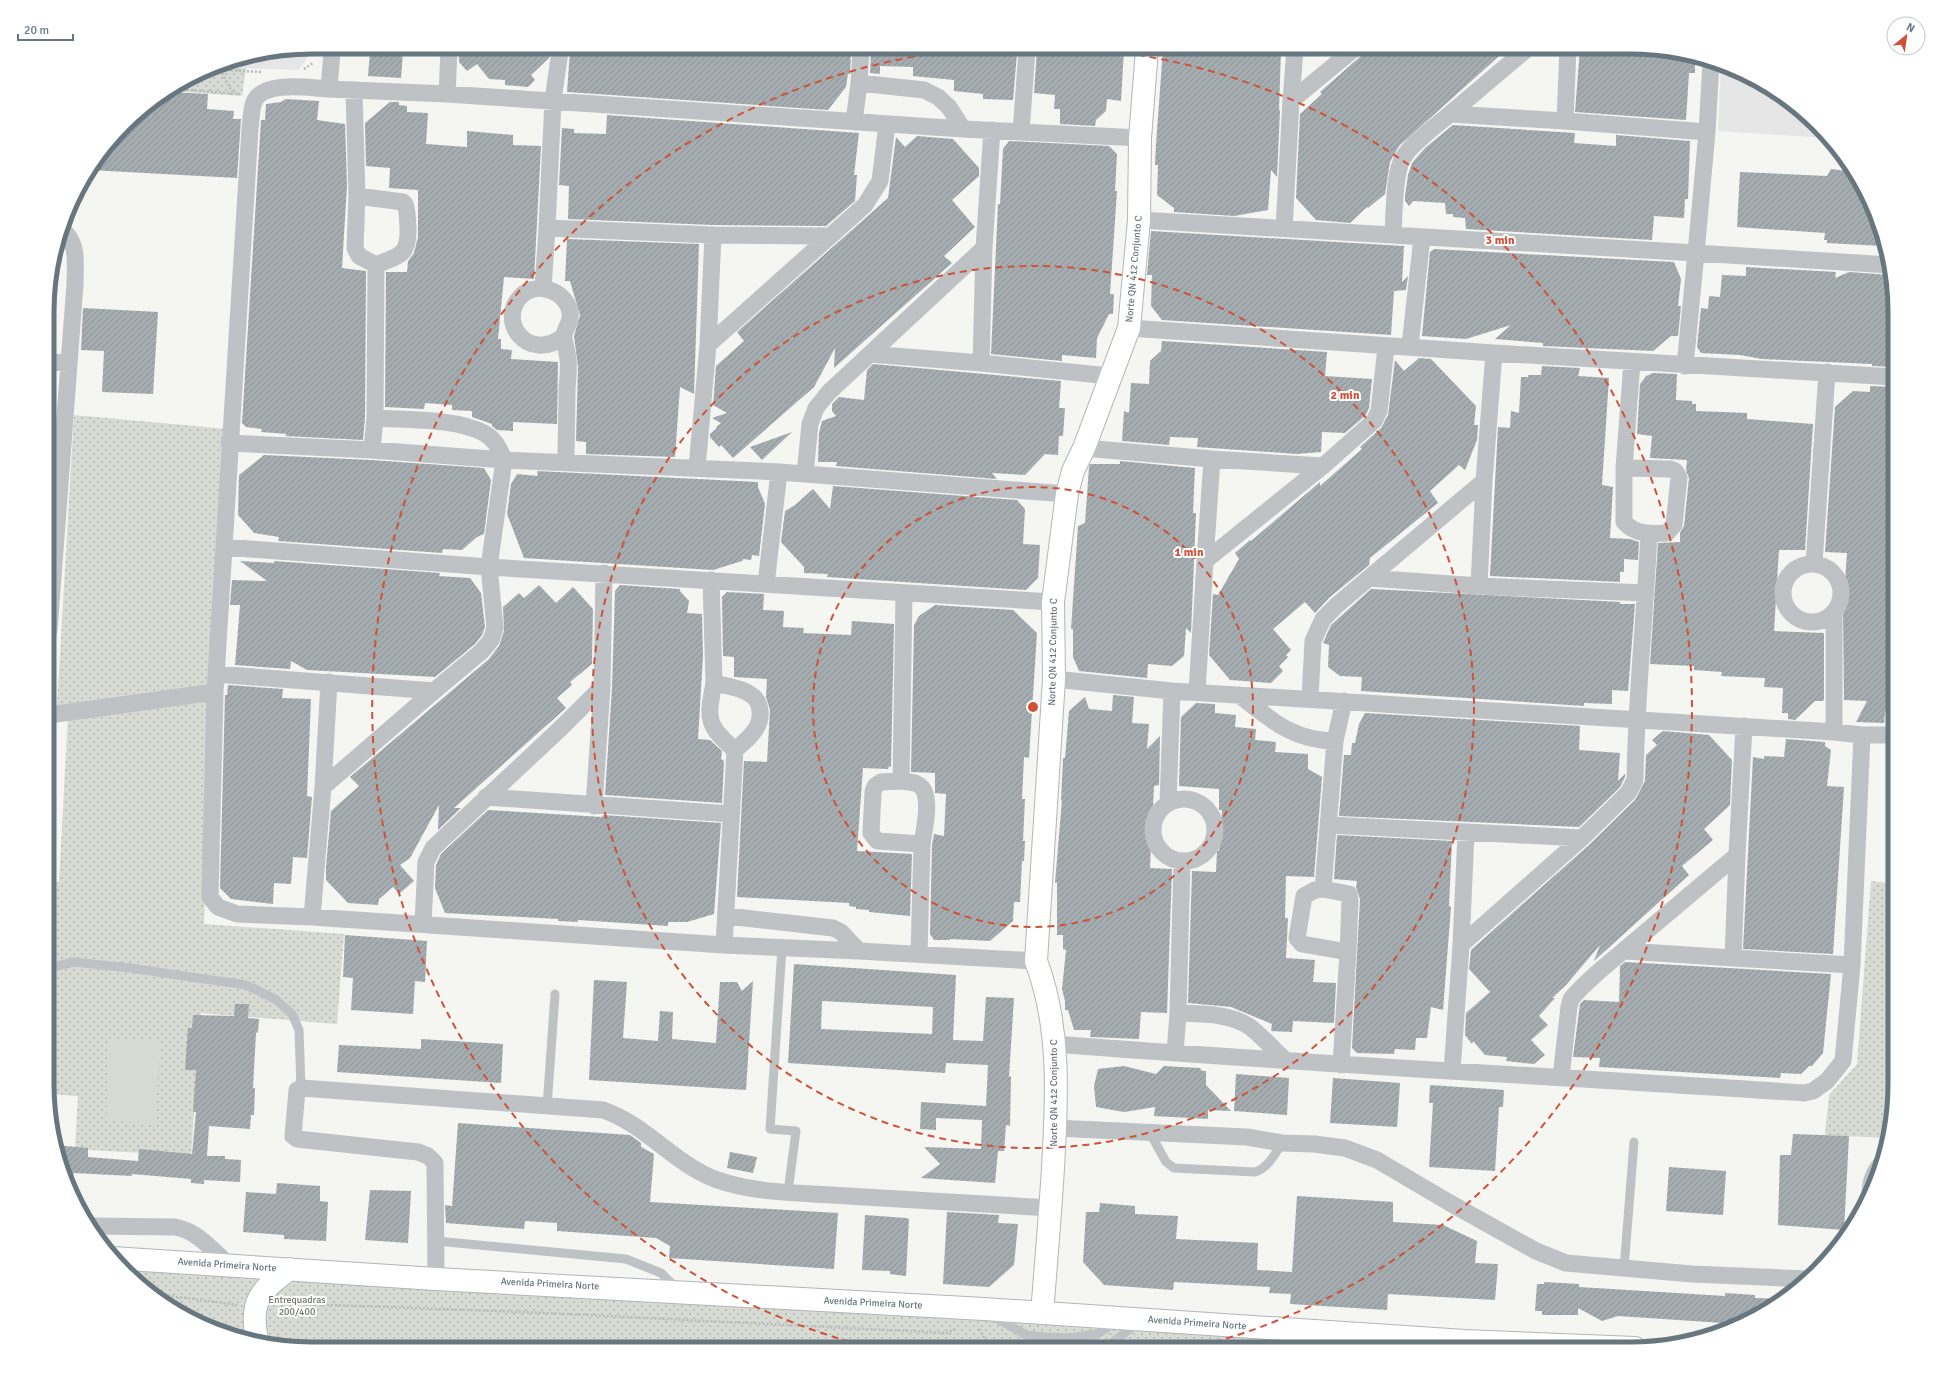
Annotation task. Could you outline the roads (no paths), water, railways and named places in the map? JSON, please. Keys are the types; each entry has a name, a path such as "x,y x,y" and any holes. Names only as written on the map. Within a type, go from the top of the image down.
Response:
{"main road":[{"name":"Norte QN 412 Conjunto C","path":"1042,1313 1055,1128 1055,1044 1046,986 1036,961 1054,680 1053,602 1067,494 1073,471 1084,448 1110,376 1121,354 1129,328 1139,220 1140,138 1147,54"},
{"name":"Avenida Primeira Norte","path":"122,1259 436,1279 984,1309 1420,1342"},
{"path":"257,1336 255,1313 256,1303 269,1283 290,1269"}],"street":[{"path":"329,88 332,54"},
{"path":"447,94 449,54"},
{"path":"543,288 553,100 560,54"},
{"path":"854,122 861,54"},
{"path":"1021,132 1027,54"},
{"path":"1284,228 1295,54"},
{"path":"1291,101 1347,54"},
{"path":"1393,235 1398,176 1402,158 1450,114 1521,54"},
{"path":"1565,121 1568,54"},
{"path":"1685,366 1707,132 1711,67"},
{"path":"859,83 924,90 938,97 949,107 963,129"},
{"path":"1036,961 859,950 724,945 423,924 237,914 218,907 210,896 215,692 229,443 250,129 254,102 267,90 276,87 329,88 553,100 854,122 1140,138"},
{"path":"354,90 357,196 355,248 359,256 376,265 399,256 406,249 408,242 407,208 403,202 357,196"},
{"path":"1450,114 1707,132"},
{"path":"708,345 865,205 880,181 887,124"},
{"path":"981,363 984,248 992,130"},
{"path":"1139,220 1884,265"},
{"path":"547,228 713,235 830,236"},
{"path":"54,560 76,252 67,234"},
{"path":"697,468 708,345 713,235"},
{"path":"1410,346 1422,237"},
{"path":"805,474 810,424 816,408 829,392 984,248"},
{"path":"372,450 375,418 376,265"},
{"path":"543,288 555,291 565,300 570,311 570,324 564,336 556,342 540,345 525,341 517,333 513,318 516,303 523,294 532,290 543,288"},
{"path":"1129,328 1386,346 1410,346 1494,354 1888,377"},
{"path":"564,336 568,358 566,462"},
{"path":"1205,561 1323,466 1374,421 1379,411 1386,346"},
{"path":"870,354 1110,376"},
{"path":"1479,586 1484,481 1494,354"},
{"path":"54,362 68,363"},
{"path":"1624,468 1670,470 1675,471 1679,477 1674,525 1667,533 1649,534 1633,530 1624,522 1624,468 1632,362"},
{"path":"1814,564 1827,372"},
{"path":"323,787 434,690 482,651 491,640 495,628 489,567 504,460 500,450 494,441 484,434 467,427 450,424 375,418"},
{"path":"229,443 372,450 504,460 779,472 1067,494"},
{"path":"1084,448 1212,459 1323,466"},
{"path":"1197,692 1212,459"},
{"path":"766,584 779,472"},
{"path":"1310,698 1313,641 1317,628 1323,619 1337,605 1484,481"},
{"path":"1462,945 1582,838 1628,793 1633,786 1635,780 1636,719 1649,534"},
{"path":"224,547 489,567 604,573 904,594 1053,602"},
{"path":"1814,564 1830,570 1840,586 1841,595 1839,604 1834,612 1819,622 1802,621 1794,617 1787,609 1783,599 1783,588 1787,578 1794,570 1805,565 1814,564"},
{"path":"594,806 602,687 604,573"},
{"path":"1369,578 1479,586 1646,593"},
{"path":"711,580 714,683 709,709 709,721 719,737 734,750"},
{"path":"901,781 904,594"},
{"path":"1834,612 1834,732"},
{"path":"216,674 434,690"},
{"path":"1054,680 1172,691 1310,698 1862,735 1888,735"},
{"path":"312,917 323,787 329,682"},
{"path":"714,683 744,691 752,695 759,705 760,716 756,729 734,750 724,945"},
{"path":"423,924 428,855 433,848 562,727 602,687"},
{"path":"1168,803 1172,691"},
{"path":"54,714 215,692"},
{"path":"1239,695 1283,728 1308,739 1335,741"},
{"path":"1323,889 1335,741 1344,701"},
{"path":"1733,958 1744,726"},
{"path":"1055,1044 1341,1065 1561,1077 1804,1093 1813,1091 1827,1081 1842,1061 1852,964 1862,735"},
{"path":"919,954 922,844 928,800 922,787 917,783 901,781 881,782 875,786 873,792 871,833 877,841 922,844"},
{"path":"486,797 594,806 731,814"},
{"path":"1180,799 1193,800 1204,806 1212,816 1215,829 1213,842 1206,852 1195,859 1182,861 1170,857 1160,849 1154,837 1154,824 1159,812 1168,803 1180,799"},
{"path":"1328,825 1582,838"},
{"path":"1452,1071 1462,945 1466,833"},
{"path":"1561,1077 1571,999 1597,973 1626,951 1737,855"},
{"path":"1175,1054 1178,1013 1182,861"},
{"path":"1341,1065 1348,952 1350,900 1348,894 1323,889 1309,892 1304,896 1297,938 1302,944 1348,952"},
{"path":"726,916 833,928 841,932 859,950"},
{"path":"1626,951 1852,964"},
{"path":"1178,1013 1215,1015 1233,1019 1249,1027 1286,1061"},
{"path":"436,1279 435,1163 428,1156 418,1152 297,1139 293,1136 296,1092 301,1088 603,1110 617,1115 639,1128 676,1158 712,1178 748,1188 788,1192 1050,1208"},
{"path":"1055,1128 1247,1137 1282,1143 1314,1144 1345,1148 1376,1160 1536,1251 1566,1263 1692,1274 1799,1279"},
{"path":"96,1226 175,1227 187,1229 196,1235 229,1265"}],"lane":[{"path":"782,948 770,1129 796,1131 788,1192"},
{"path":"54,967 74,962 130,968 246,985 264,993 275,999 292,1014 299,1030 301,1088"},
{"path":"547,1107 555,994"},
{"path":"1150,1133 1166,1162 1174,1168 1198,1170 1255,1172 1261,1170 1265,1166 1282,1143"},
{"path":"1624,1269 1634,1142"},
{"path":"1868,1182 1870,1171 1875,1163"},
{"path":"436,1241 626,1259 661,1274 680,1292"},
{"path":"984,1309 998,1320 1026,1335 1046,1338 1070,1338 1097,1334 1111,1326 1129,1319 1130,1329 1113,1342"}],"park label":[{"name":"Entrequadras 200/400","path":"297,1306"}]}
